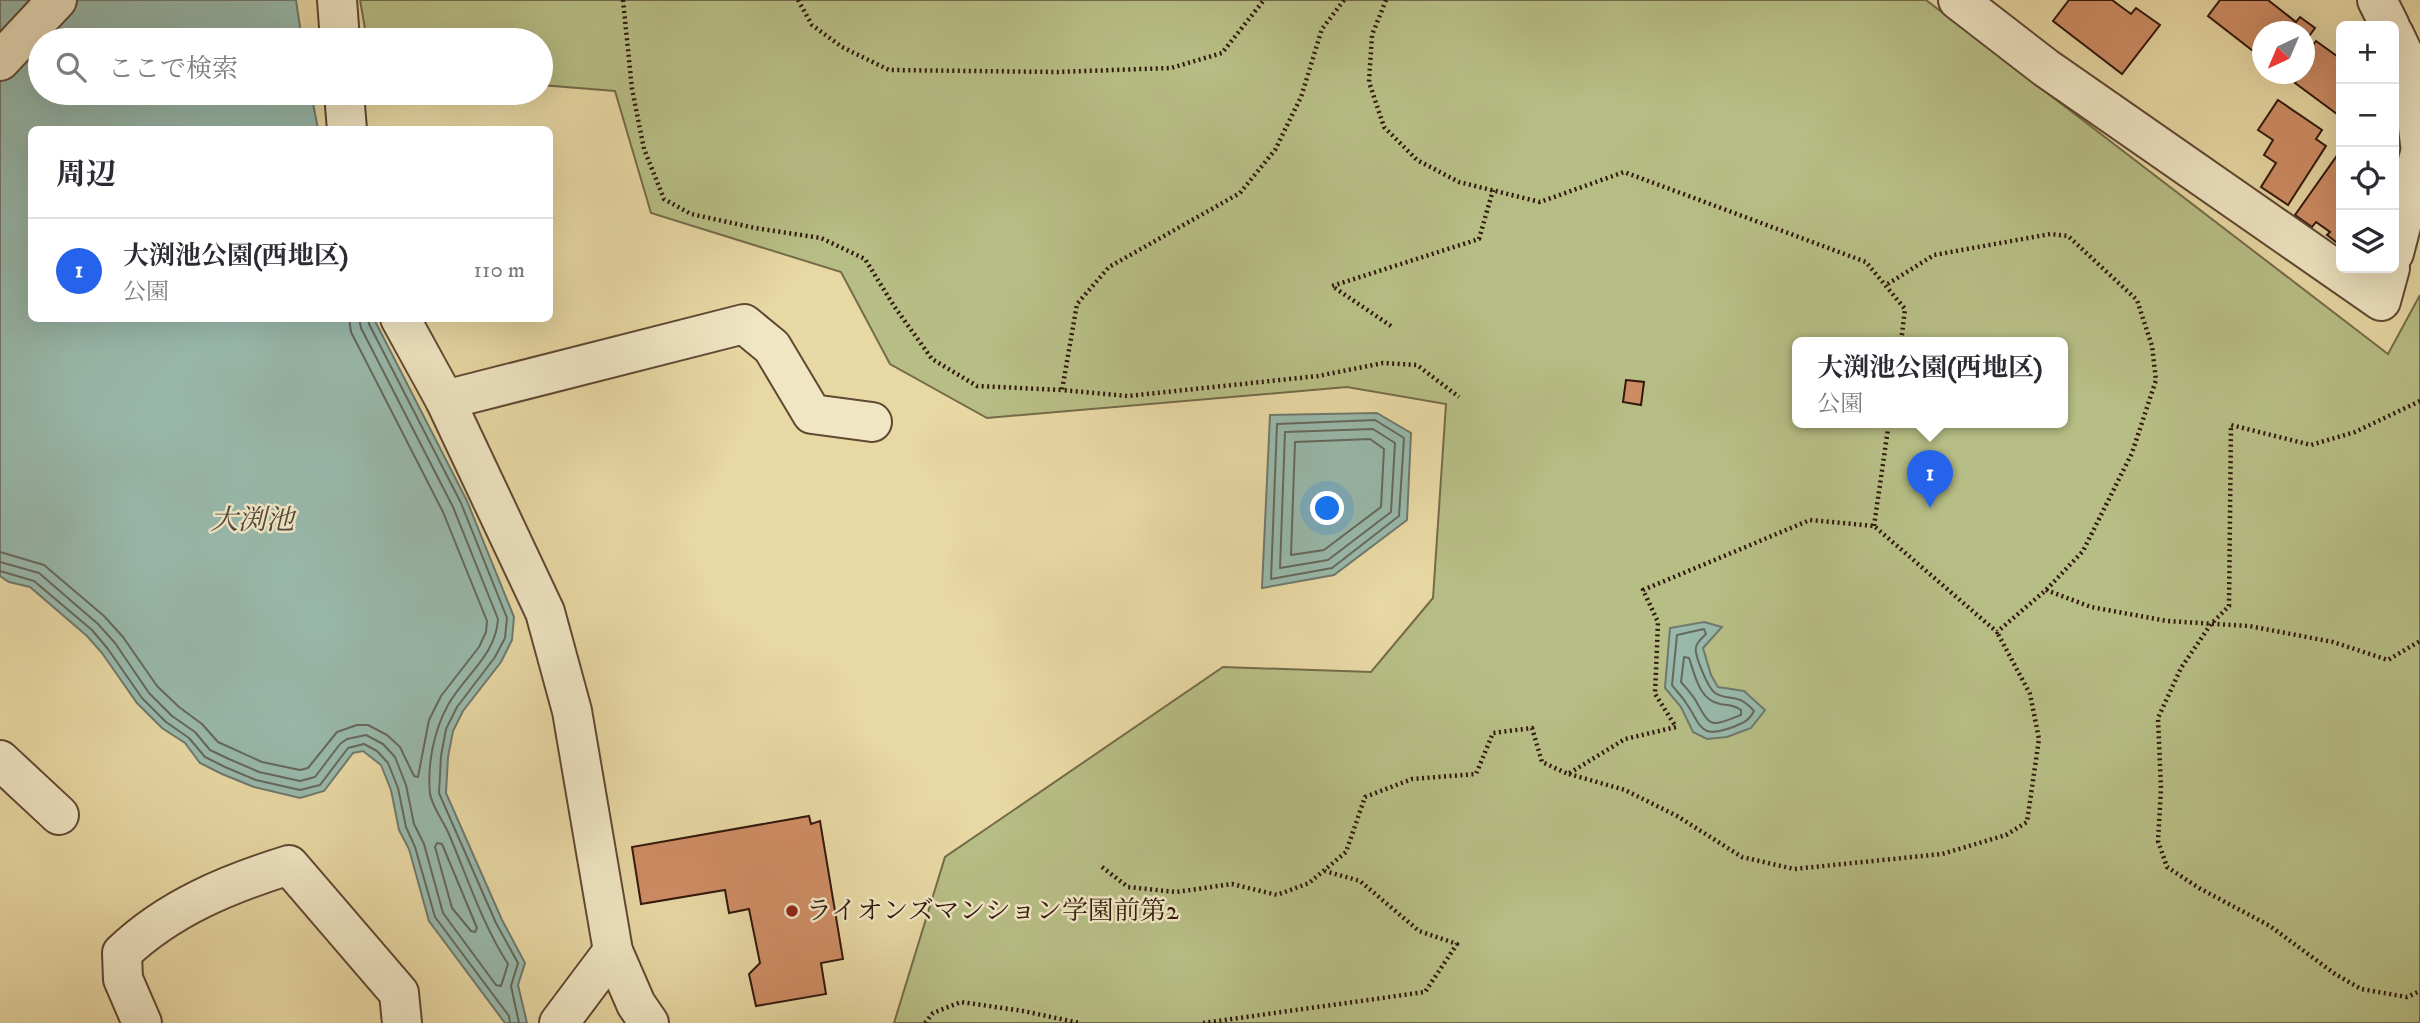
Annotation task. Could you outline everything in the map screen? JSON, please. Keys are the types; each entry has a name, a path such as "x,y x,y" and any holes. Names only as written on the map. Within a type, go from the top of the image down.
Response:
{"street":[{"path":"31,28 57,0"},
{"path":"337,0 339,28"},
{"path":"1958,0 2046,68 2336,270"},
{"path":"2377,0 2388,21"},
{"path":"0,61 28,31"},
{"path":"2399,45 2411,70 2420,144"},
{"path":"345,105 347,126"},
{"path":"2399,234 2420,153"},
{"path":"2341,273 2381,301 2389,273"},
{"path":"402,322 445,400 545,612 572,711 613,951 636,1004 649,1023"},
{"path":"445,400 744,324 772,347 812,414 872,422"},
{"path":"0,760 59,815"},
{"path":"142,1023 123,979 122,953 144,932 195,901 236,881 289,865 399,993 402,1023"},
{"path":"559,1023 613,951"}],"path":[{"path":"623,0 634,101 644,149 664,199 691,214 755,228 821,238 865,259 932,359 977,386 1128,396 1318,376 1383,363 1417,365 1459,397"},
{"path":"798,0 812,25 842,47 889,70 1057,72 1171,68 1222,53 1264,0"},
{"path":"1062,390 1077,303 1109,267 1240,193 1275,150 1301,97 1322,29 1344,0"},
{"path":"1386,0 1372,35 1369,82 1384,127 1417,160 1459,182 1540,202 1624,172 1866,262 1905,309 1902,337"},
{"path":"1391,326 1332,286 1479,239 1493,190"},
{"path":"1886,285 1934,255 2050,234 2068,236 2137,300 2152,346 2156,380 2132,453 2083,551 2046,590 1997,632"},
{"path":"2420,401 2355,432 2311,445 2231,425 2229,606 2211,624 2180,668 2158,718 2161,789 2158,841 2167,867 2199,888 2270,926 2335,974 2361,989 2407,997 2420,991"},
{"path":"1874,526 1888,428"},
{"path":"1102,867 1128,887 1176,892 1232,884 1277,895 1309,883 1346,852 1364,797 1412,779 1476,775 1493,733 1532,729 1542,762 1568,774 1625,790 1677,816 1741,857 1794,869 1942,854 2006,835 2027,822 2039,739 2030,694 1997,632 1874,526 1810,520 1643,590 1658,622 1655,694 1675,727 1625,738 1568,774"},
{"path":"2046,590 2091,607 2168,621 2249,626 2333,642 2388,660 2420,641"},
{"path":"1203,1023 1425,992 1457,944 1419,931 1360,881 1324,871"},
{"path":"925,1023 933,1013 961,1002 1080,1023"}],"green space":[{"path":"360,0 1926,0 2388,354 2420,295 2420,1023 894,1023 945,857 1223,667 1371,672 1433,598 1446,404 1347,387 987,418 890,364 841,272 651,213 615,91 553,86 553,28 365,28"}],"water":[{"name":"大渕池","path":"0,0 296,0 300,28 28,28 28,105 313,105 317,126 28,126 28,322 376,322 467,501 514,617 512,640 501,662 463,711 453,731 446,793 502,920 525,963 518,985 527,1023 505,1023 429,921 409,849 399,830 391,790 381,765 363,751 353,753 324,791 300,798 254,787 222,774 200,763 185,743 162,728 137,703 87,636 30,587 9,582 0,576"},
{"path":"1377,413 1411,433 1407,520 1334,575 1262,588 1270,415"},
{"path":"1704,622 1722,627 1703,648 1711,675 1718,687 1744,691 1765,710 1751,728 1727,737 1707,739 1693,732 1681,707 1665,688 1670,628"}],"building":[{"path":"2069,0 2112,0 2131,14 2136,8 2160,25 2122,74 2053,21"},
{"path":"2220,0 2268,0 2295,21 2252,21 2252,50 2208,16"},
{"path":"2315,42 2336,55 2336,113 2296,84 2315,84"},
{"path":"2278,100 2322,130 2316,139 2326,146 2288,205 2261,187 2276,163 2264,155 2273,140 2258,130"},
{"path":"2336,157 2336,242 2327,235 2330,232 2316,222 2312,227 2295,215"},
{"path":"1626,380 1644,382 1641,405 1623,402"},
{"name":"ライオンズマンション学園前第2","path":"809,816 811,824 820,821 843,959 821,963 826,994 756,1006 749,974 760,963 749,909 729,913 725,890 641,904 632,847"}],"place":[{"name":"大渕池公園(西地区)","path":"1930,508"},
{"name":"ライオンズマンション学園前第2","path":"792,911"}]}
